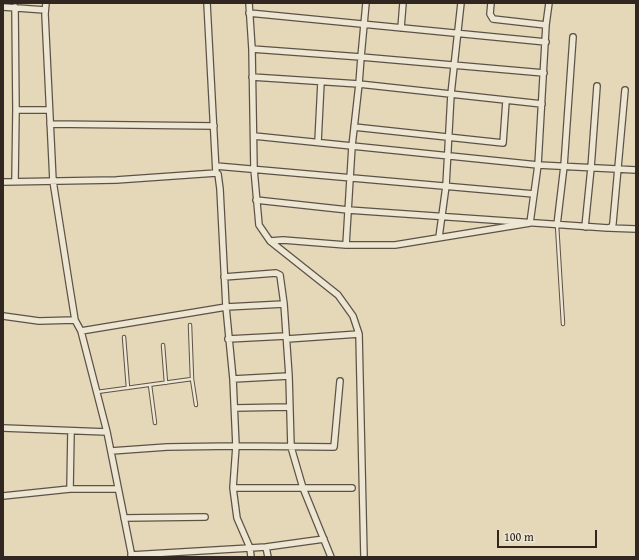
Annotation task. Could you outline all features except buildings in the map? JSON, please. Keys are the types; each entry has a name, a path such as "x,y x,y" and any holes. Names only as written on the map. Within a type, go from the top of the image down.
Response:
{"street":[{"path":"46,3 45,10 53,181 75,320 81,331 107,432 132,556 266,547 324,539"},
{"path":"207,3 216,173 218,174 220,189 228,340 235,408 236,446 233,488 237,518 250,548 251,557"},
{"path":"249,3 252,49 254,169 259,225 270,241 338,295 353,316 359,334 364,557"},
{"path":"346,245 352,146 360,84 360,57 366,3"},
{"path":"401,28 403,3"},
{"path":"439,237 446,186 451,94 461,3"},
{"path":"491,3 490,14 493,19 546,25"},
{"path":"530,223 538,165 546,25 549,3"},
{"path":"3,7 45,10"},
{"path":"15,7 15,182"},
{"path":"249,14 546,42"},
{"path":"557,225 564,166 573,37"},
{"path":"252,49 544,72"},
{"path":"252,77 360,84 542,104"},
{"path":"318,142 322,82"},
{"path":"585,227 597,86"},
{"path":"608,228 612,227 613,223 625,90"},
{"path":"354,127 448,138 503,142 506,101"},
{"path":"16,110 49,110"},
{"path":"50,124 214,126"},
{"path":"254,136 538,165 636,170"},
{"path":"216,166 534,194"},
{"path":"3,182 116,180 216,173"},
{"path":"256,200 348,210 585,227 636,229"},
{"path":"270,241 282,240 346,245 395,245 530,223"},
{"path":"224,277 276,273 280,275 284,304 289,376 291,447 303,488 331,557"},
{"path":"81,331 226,307 284,304"},
{"path":"3,316 39,321 75,320"},
{"path":"228,340 359,334"},
{"path":"233,378 289,376"},
{"path":"111,451 167,447 334,447 340,381"},
{"path":"235,408 289,407"},
{"path":"3,428 107,432"},
{"path":"70,489 71,431"},
{"path":"233,488 352,488"},
{"path":"3,496 70,489 118,489"},
{"path":"124,518 205,516"},
{"path":"266,547 268,557"}],"lane":[{"path":"557,225 563,324"},
{"path":"190,325 192,379 196,404"},
{"path":"124,337 128,388"},
{"path":"163,345 166,383"},
{"path":"97,392 192,379"},
{"path":"150,385 155,423"}]}
